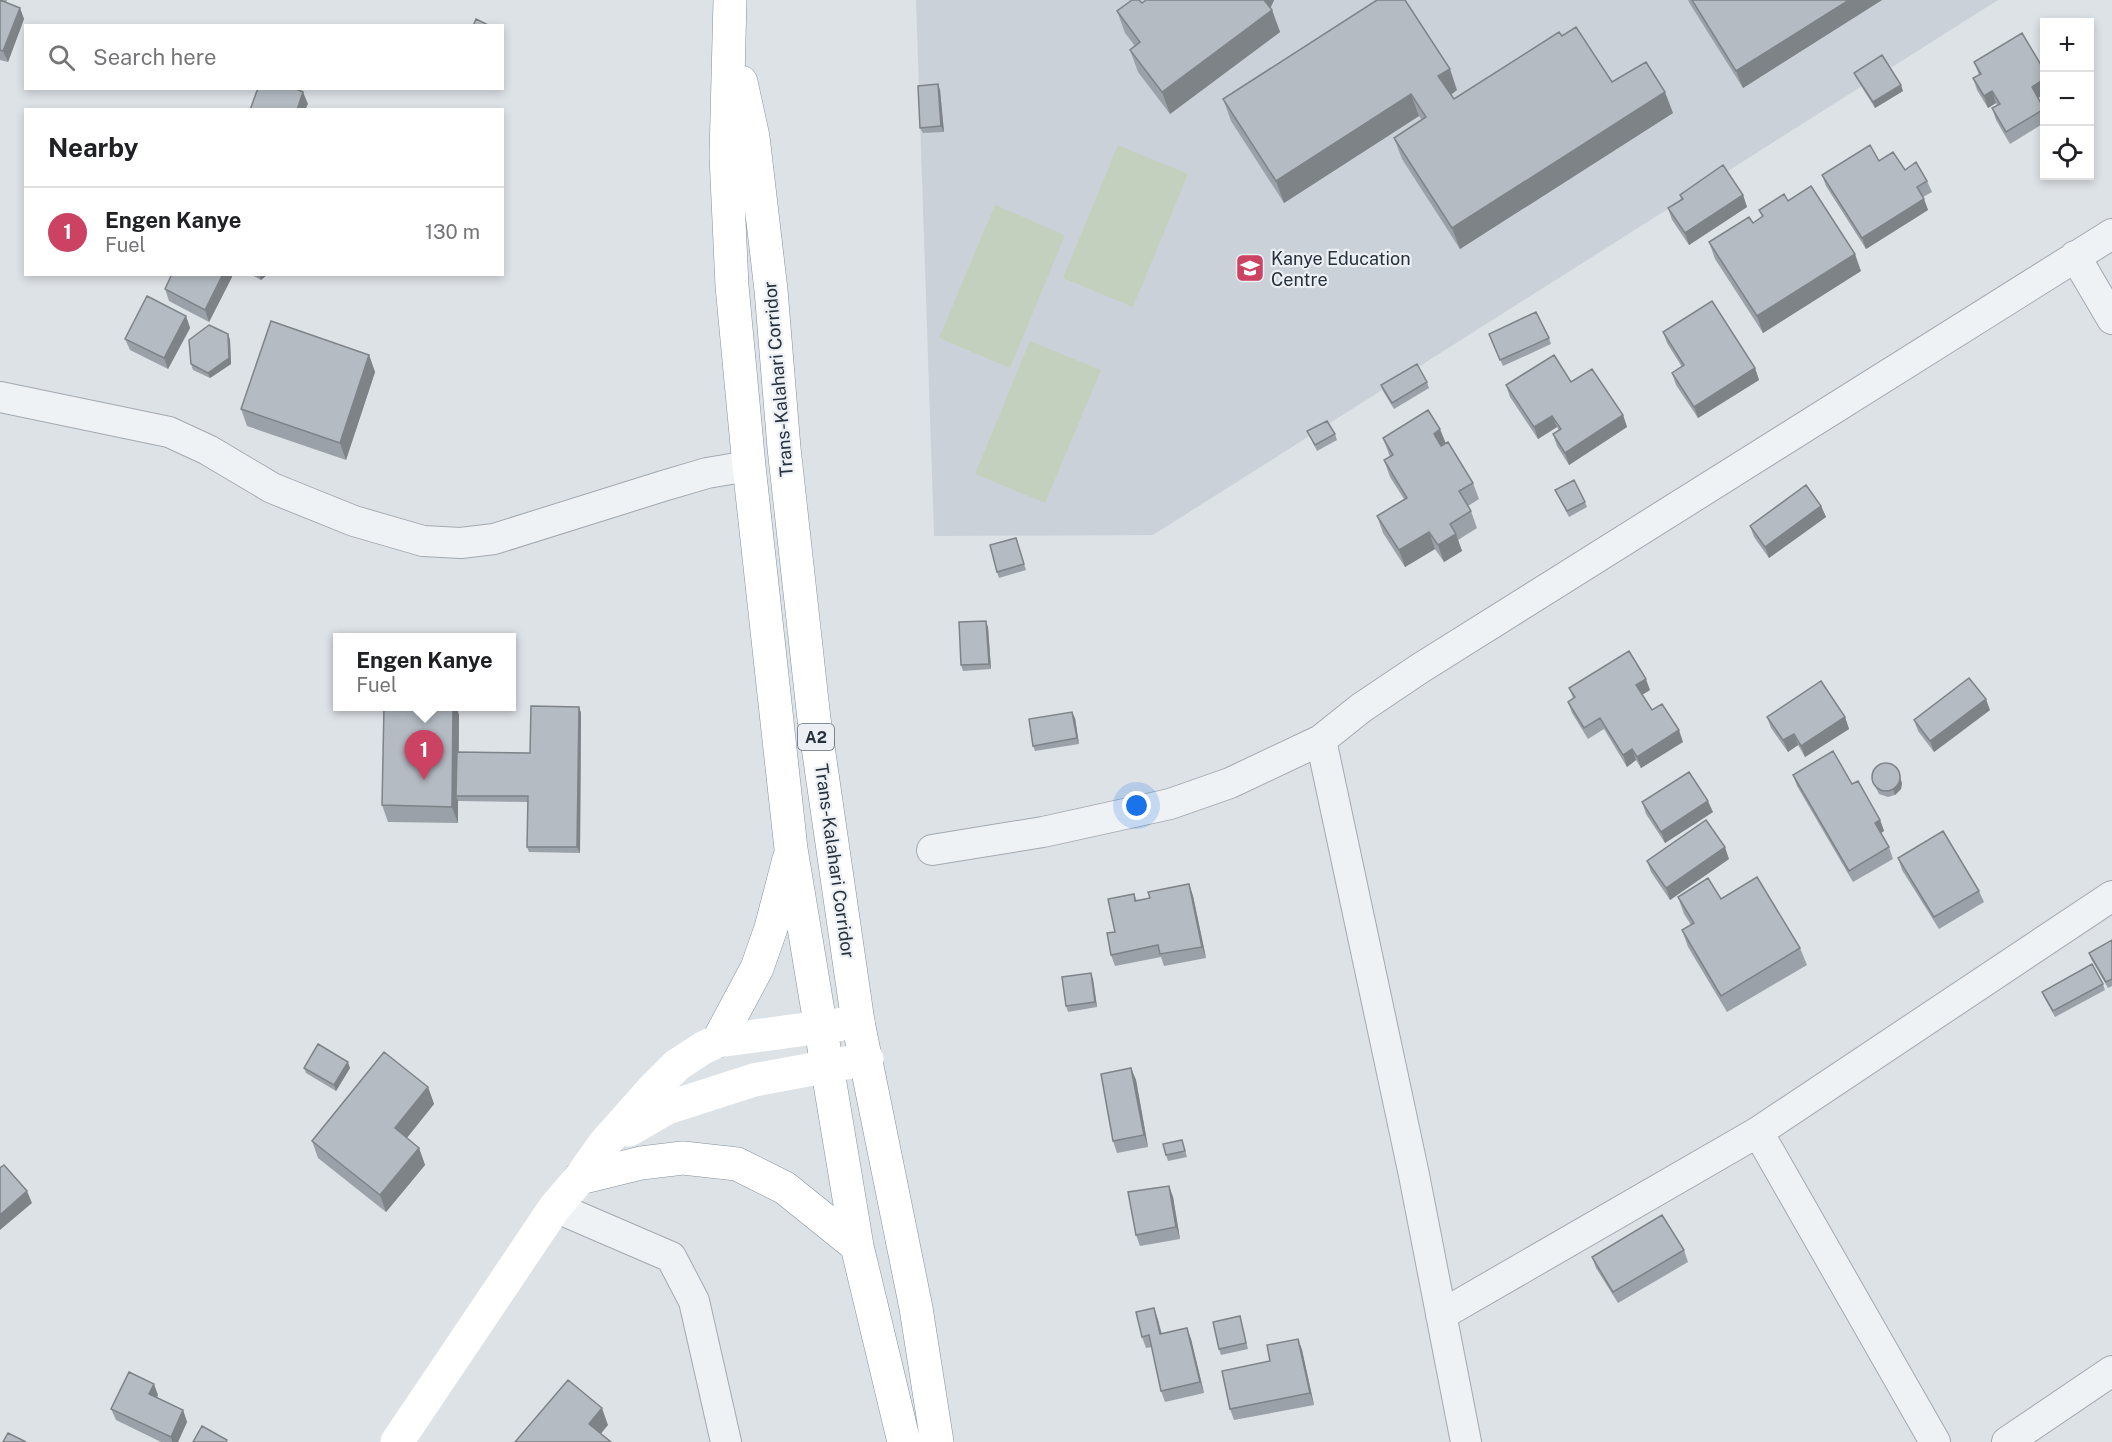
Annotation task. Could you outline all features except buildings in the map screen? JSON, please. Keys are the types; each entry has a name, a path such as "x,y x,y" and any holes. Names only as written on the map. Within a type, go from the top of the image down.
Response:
{"main road":[{"name":"Trans-Kalahari Corridor","path":"730,13 726,156 732,286 749,466 791,849 858,1246 904,1442"},
{"name":"Trans-Kalahari Corridor","path":"730,13 753,137 771,290 784,448 814,719 858,1022 916,1308 937,1442"},
{"path":"718,1041 758,968 771,928 791,849"},
{"path":"397,1442 555,1207 580,1178 604,1144 677,1065 718,1041 858,1022"},
{"path":"604,1144 667,1108 754,1080 828,1064 867,1059"},
{"path":"580,1178 641,1163 683,1158 737,1164 785,1188 858,1246"}],"street":[{"path":"932,850 1043,832 1170,804 1230,783 1321,740 1361,708 1419,669 2112,234"},
{"path":"2075,256 2112,319"},
{"path":"0,397 169,432 208,450 272,488 354,522 423,541 461,543 494,539 707,473 749,466"},
{"path":"1321,740 1414,1175 1466,1442"},
{"path":"1441,1315 1758,1132 2112,896"},
{"path":"1758,1132 1935,1442"},
{"path":"555,1207 670,1257 694,1301 726,1442"},
{"path":"2007,1442 2112,1371"}],"shaded area":[{"name":"Kanye Education Centre","path":"916,0 1998,0 1153,535 934,536"}],"green space":[{"path":"1118,145 1188,174 1133,307 1063,278"},
{"path":"995,205 1065,235 1010,368 939,338"},
{"path":"1030,341 1101,370 1045,503 975,474"}],"place":[{"name":"Kanye Education Centre","path":"1250,268"},
{"name":"Engen Kanye","path":"424,780"}]}
